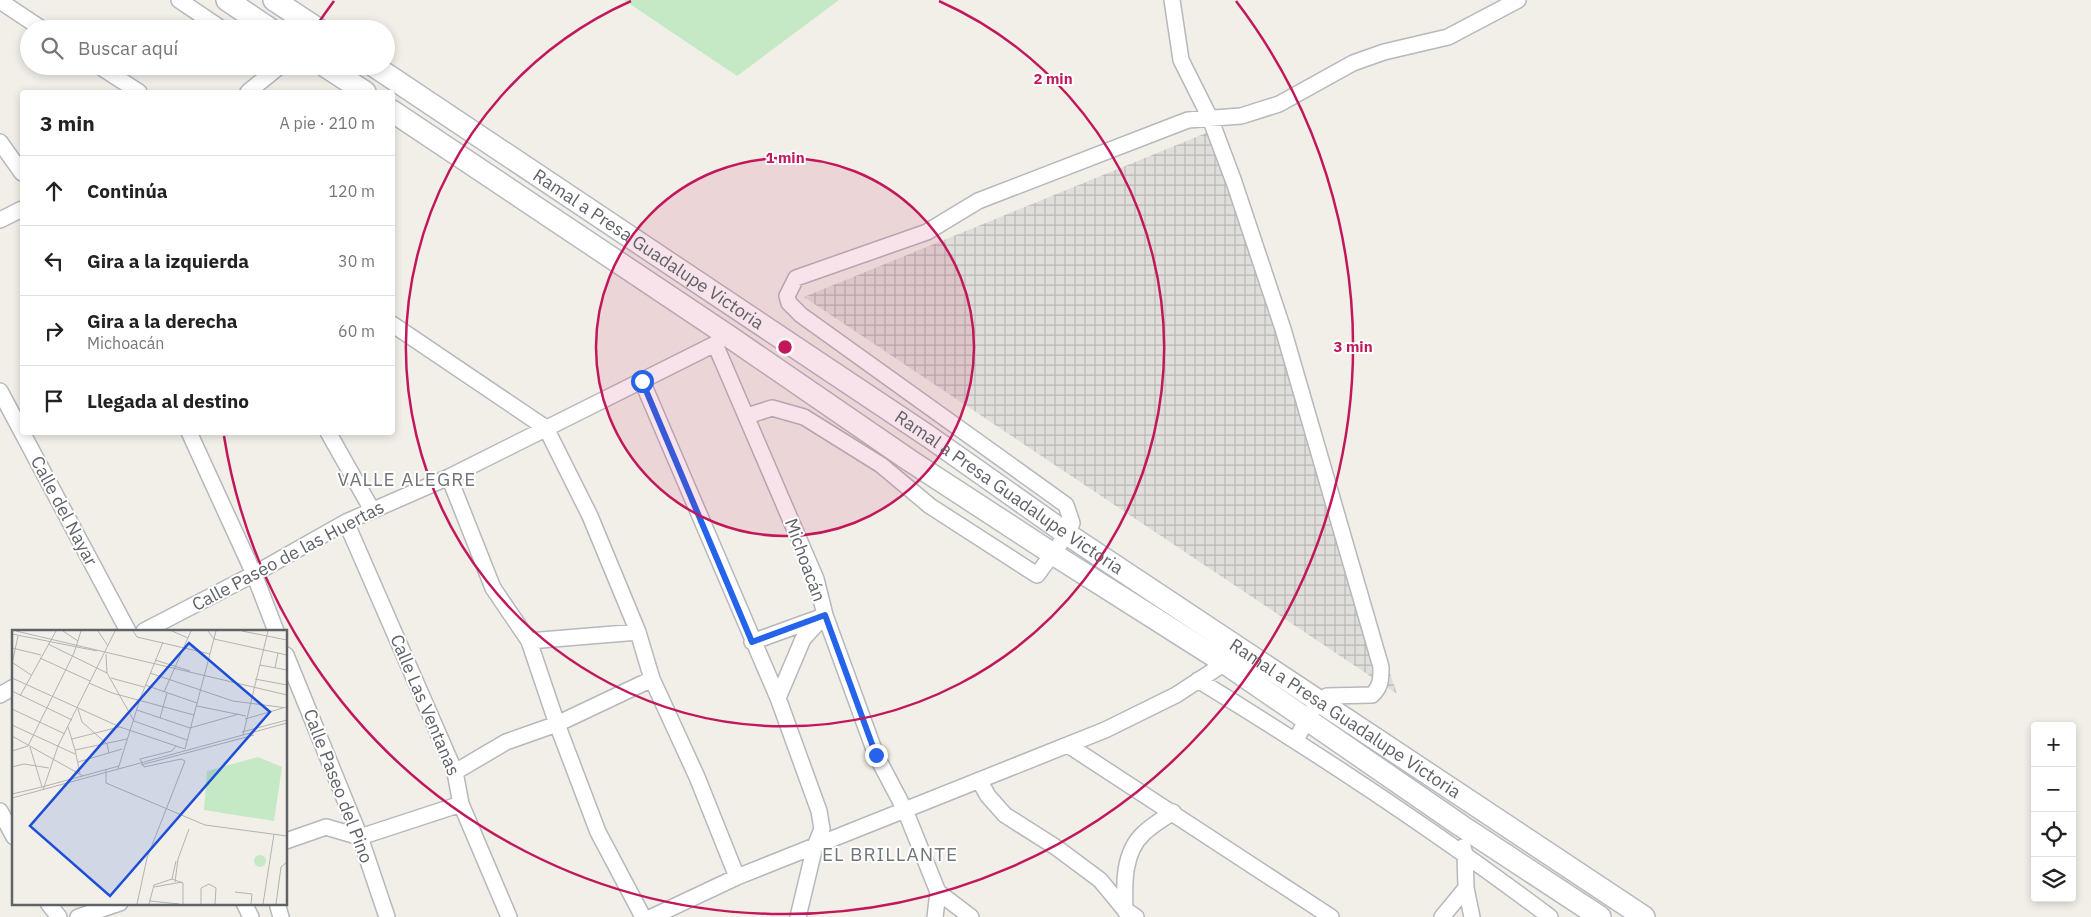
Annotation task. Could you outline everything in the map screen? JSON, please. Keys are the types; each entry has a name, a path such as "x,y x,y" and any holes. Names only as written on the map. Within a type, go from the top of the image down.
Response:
{"main road":[{"path":"227,0 257,20"},
{"path":"274,0 304,20"},
{"path":"339,75 362,90"},
{"name":"Ramal a Presa Guadalupe Victoria","path":"388,75 920,430 1067,534 1320,700 1644,917"},
{"name":"Ramal a Presa Guadalupe Victoria","path":"395,113 721,339 1225,663 1306,720 1600,917"}],"street":[{"path":"179,0 209,20"},
{"path":"1172,0 1181,60 1210,118 1234,182 1283,329 1381,667 1381,680 1378,689 1372,695 1327,696 1320,700 1306,720 1296,740"},
{"path":"747,416 772,408 804,417 881,465 930,506 1037,575 1067,534 1072,523 1066,505 800,315 789,304 787,296 788,290 796,278 927,232 978,202 1188,120 1241,116 1279,104 1353,63 1384,52 1448,37 1518,0"},
{"path":"0,1 28,20"},
{"path":"113,75 136,90"},
{"path":"250,90 269,75"},
{"path":"0,142 20,170"},
{"path":"0,220 20,210"},
{"path":"395,326 546,428 590,516 638,632 652,678 697,777 737,877"},
{"name":"Calle Paseo de las Huertas","path":"146,630 254,574 346,522 449,477 642,381 721,339"},
{"name":"Michoacán","path":"721,339 747,416 816,578 825,615 876,755 905,810 938,892 936,917"},
{"path":"642,381 752,642 778,698 819,811 822,829 815,846 798,917"},
{"name":"Calle del Nayar","path":"0,391 20,428"},
{"name":"Calle del Nayar","path":"23,435 127,630"},
{"path":"190,435 254,574 276,630"},
{"path":"330,435 372,510"},
{"path":"449,477 493,588 529,641 557,724 598,832 643,917"},
{"name":"Calle Las Ventanas","path":"346,522 455,772 461,804 510,917"},
{"path":"752,642 825,615"},
{"path":"778,698 803,639 825,615"},
{"path":"529,641 638,632"},
{"name":"Calle Paseo del Pino","path":"288,660 360,837 387,917"},
{"path":"652,917 684,910 737,877 1068,745 1139,714 1225,663"},
{"path":"455,772 506,742 557,724 652,678"},
{"path":"1198,680 1296,740 1465,854 1550,917"},
{"path":"0,695 12,688"},
{"path":"1068,745 1332,917"},
{"path":"979,780 992,802 1005,815 1057,848 1100,880 1128,914"},
{"path":"288,841 326,827 360,837 461,804"},
{"path":"0,811 12,833"},
{"path":"1128,914 1123,879 1136,842 1144,832 1173,812"},
{"path":"1460,824 1461,843 1465,854 1466,888 1472,917"},
{"path":"1442,917 1466,888"},
{"path":"938,892 971,917"},
{"path":"49,904 59,917"},
{"path":"78,917 117,904"},
{"path":"244,904 251,917"},
{"path":"277,904 281,917"}],"shaded area":[{"path":"1211,131 1397,694 804,297"}],"green space":[{"path":"624,0 839,0 737,76"}],"district":[{"name":"VALLE ALEGRE","path":"407,479"},
{"name":"EL BRILLANTE","path":"890,854"}],"route":[{"path":"642,381 752,642 825,615 876,755"}]}
